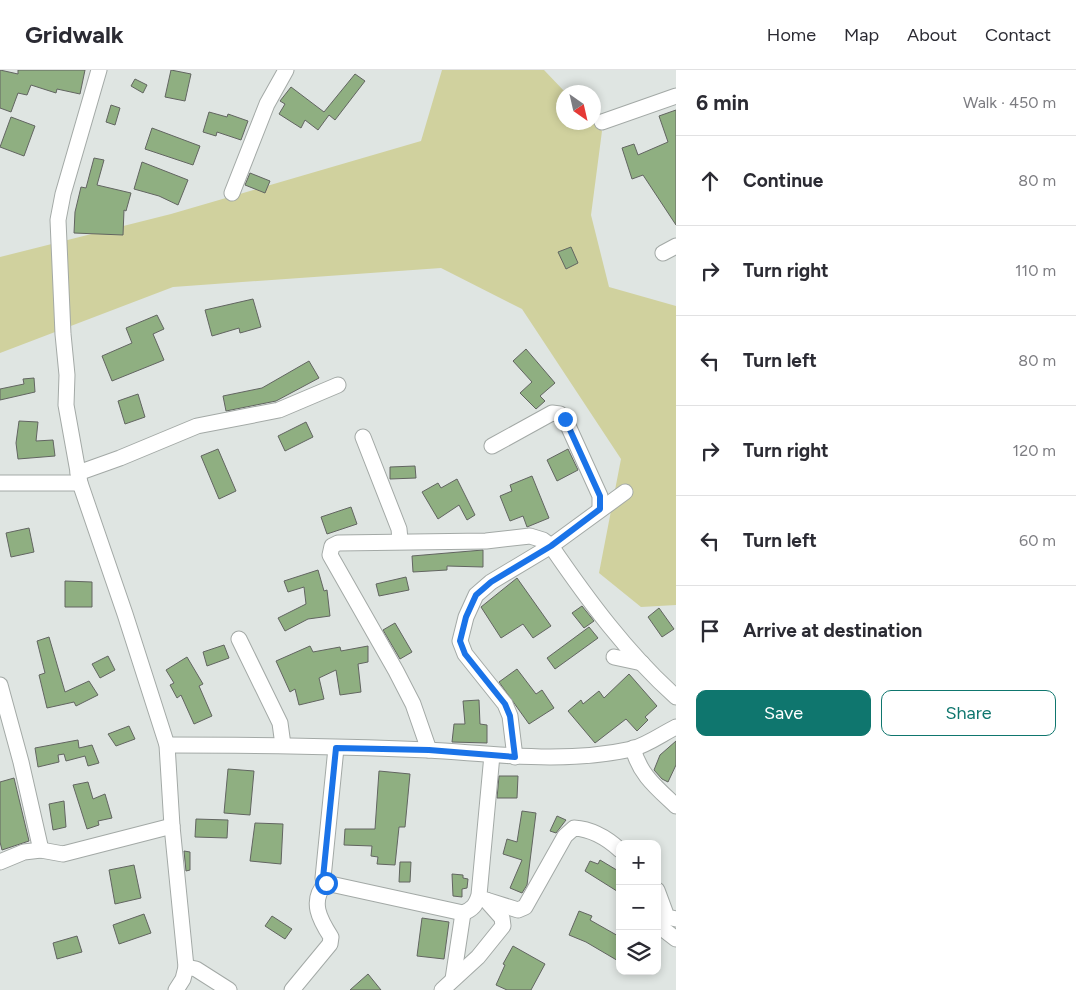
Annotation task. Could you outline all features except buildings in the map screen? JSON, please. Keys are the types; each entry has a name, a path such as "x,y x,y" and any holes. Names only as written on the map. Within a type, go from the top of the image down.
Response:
{"street":[{"path":"100,70 63,194 58,220 60,295 67,375 66,404 79,478 126,614 167,745 172,826 186,967 183,979 176,990"},
{"path":"232,193 267,104 286,70"},
{"path":"602,122 676,96"},
{"path":"0,483 79,478 120,458 197,426 279,410 338,385"},
{"path":"492,446 552,413 560,414 565,419 600,496 600,509"},
{"path":"363,437 400,529 400,540"},
{"path":"515,757 510,716 505,704 465,654 460,641 466,617 476,595 516,566 551,546 625,492"},
{"path":"429,750 413,704 330,556 332,546 338,542 400,540 486,541 530,536 543,540 551,546 591,604 642,663 676,697"},
{"path":"239,639 280,723 283,745"},
{"path":"614,656 642,663"},
{"path":"0,684 21,762 41,850"},
{"path":"167,745 283,745 429,750 515,757 570,756 633,748 676,727"},
{"path":"336,748 323,878 326,883 464,913 471,910 482,898 492,755"},
{"path":"633,748 637,763 644,774 676,806"},
{"path":"0,862 24,852 41,850 63,854 172,826"},
{"path":"482,898 518,910 525,907 565,836 574,828 584,828 610,841 616,846"},
{"path":"292,990 330,944 332,937 317,915 320,890 326,883"},
{"path":"661,897 672,918 663,923 664,929 676,938"},
{"path":"442,990 478,957 503,926 502,918 482,898"},
{"path":"453,979 464,913"},
{"path":"186,967 196,969 229,990"}],"green space":[{"path":"442,70 544,70 558,85 556,85 556,130 602,131 591,215 609,287 676,306 676,605 641,607 599,573 621,459 522,309 441,268 173,287 0,353 0,257 171,214 421,141"}],"route":[{"path":"326,883 323,878 336,748 429,750 515,757 510,716 505,704 465,654 460,641 466,617 476,595 491,582 551,546 600,509 602,504 600,496 565,419"}]}
